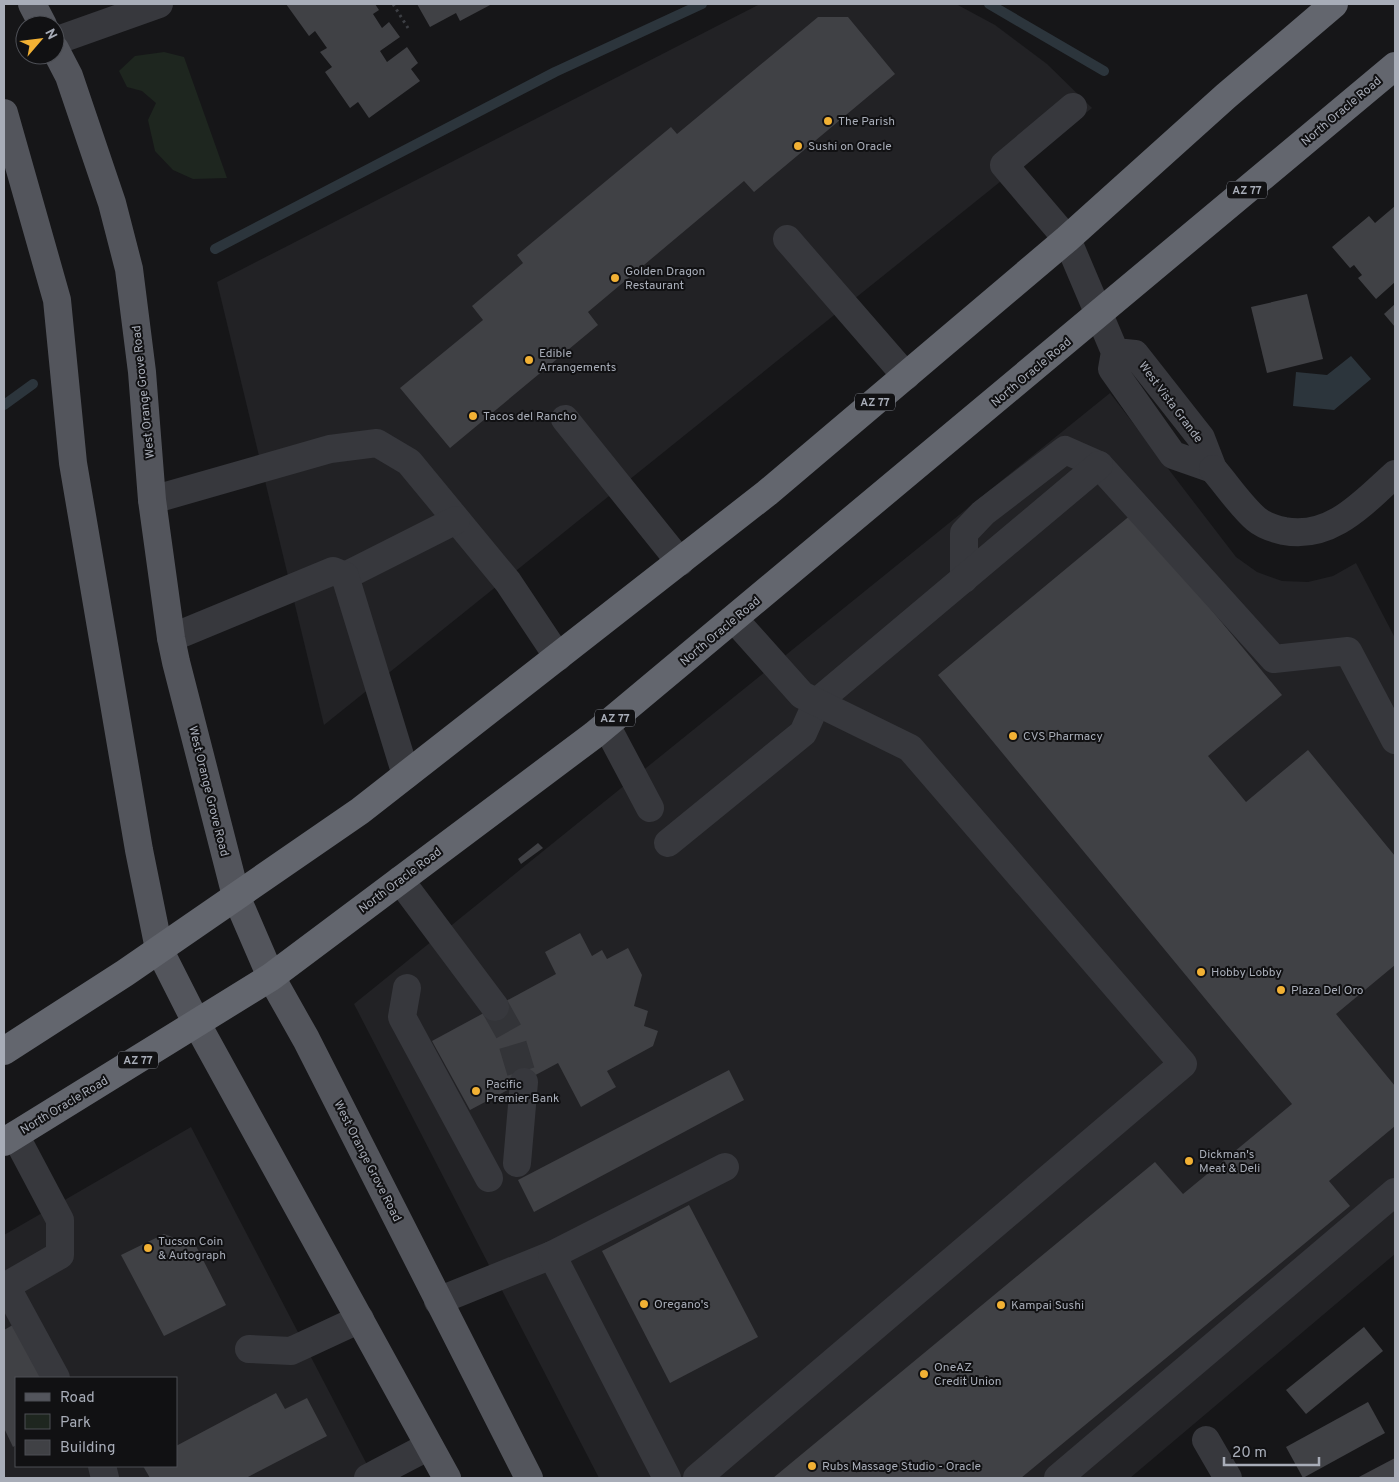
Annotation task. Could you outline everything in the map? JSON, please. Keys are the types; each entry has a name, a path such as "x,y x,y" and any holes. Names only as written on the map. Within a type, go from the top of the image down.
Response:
{"highway":[{"name":"AZ 77","path":"4,1051 159,949 360,811 768,493 1067,239 1226,96 1334,4"},
{"name":"North Oracle Road","path":"9,1139 271,977 606,725 1395,66"}],"main road":[{"name":"West Orange Grove Road","path":"63,65 69,76 112,203 129,269 142,372 152,500 171,638 236,896 271,977 306,1039 438,1302 530,1478"},
{"path":"4,113 57,300 73,462 139,850 159,949 197,1024 447,1478"}],"street":[{"path":"65,37 159,4"},
{"name":"West Vista Grande","path":"1074,107 1004,165 1067,239 1115,352 1112,369 1173,455 1213,469 1257,520 1275,529 1306,534 1329,526 1351,513 1395,474"},
{"path":"788,239 906,376"},
{"path":"565,419 680,562"},
{"path":"152,500 330,449 377,443 409,462 508,582 558,657"},
{"path":"964,579 964,533 983,513 1065,450 1099,465 1274,660 1348,651 1395,740"},
{"path":"668,843 803,733 817,702 1099,465"},
{"path":"345,576 456,520"},
{"path":"171,638 334,571 345,576 406,775"},
{"path":"697,1478 1183,1064 910,748 802,695 734,619"},
{"path":"606,725 650,808"},
{"path":"400,880 495,1008"},
{"path":"407,988 402,1017 489,1178"},
{"path":"517,1163 524,1082"},
{"path":"9,1139 60,1220 60,1255 6,1286 55,1377"},
{"path":"438,1302 552,1255 725,1167"},
{"path":"1058,1478 1395,1192"},
{"path":"552,1255 668,1478"},
{"path":"249,1349 291,1351 360,1319"},
{"path":"1206,1440 1228,1478"},
{"path":"368,1478 430,1446"}],"path":[{"path":"393,4 408,28"}],"shaded area":[{"path":"760,4 956,4 995,25 1047,64 1092,108 324,725 217,282"},
{"path":"1351,356 1371,379 1334,410 1293,406 1296,372 1327,375"},
{"path":"1110,393 1236,557 1257,572 1282,581 1308,582 1333,576 1356,563 1395,638 1395,1254 1130,1478 599,1478 354,1004"},
{"path":"191,1127 374,1478 4,1478 4,1235"}],"green space":[{"path":"164,52 184,57 227,178 193,179 173,170 155,151 148,120 156,103 142,91 127,87 119,71 135,56"}],"building":[{"path":"286,4 375,4 379,10 373,14 382,28 389,22 400,37 380,51 387,62 407,47 418,63 411,69 420,81 369,118 358,102 350,108 325,72 332,67 320,52 327,48 315,31 309,36"},
{"path":"417,4 492,4 460,21 456,13 430,27"},
{"path":"818,17 848,17 895,74 754,192 744,181 588,312 598,325 450,448 400,388 483,320 472,306 523,263 517,255 671,127 677,134"},
{"path":"1395,206 1395,282 1376,299 1358,278 1362,275 1354,265 1350,268 1332,247 1369,216 1375,223"},
{"path":"1307,294 1323,359 1267,373 1251,307"},
{"path":"1395,304 1395,327 1384,314"},
{"name":"Plaza Del Oro","path":"1132,514 1282,695 1208,756 1246,802 1308,750 1395,856 1395,965 1336,1014 1395,1086 1395,1126 1329,1181 1350,1206 1021,1478 773,1478 1155,1162 1183,1194 1292,1104 938,675"},
{"path":"538,843 543,848 521,864 518,859"},
{"path":"580,933 592,956 602,950 607,959 628,948 642,975 634,1006 648,1011 644,1026 658,1031 653,1046 607,1071 616,1087 581,1107 558,1063 470,1110 432,1041 556,974 545,952"},
{"path":"729,1070 744,1100 534,1212 518,1180"},
{"path":"689,1205 758,1337 670,1383 602,1251"},
{"path":"164,1234 196,1246 226,1305 164,1336 121,1255"},
{"path":"18,1322 54,1377 15,1377 15,1446 13,1447 4,1428 4,1330"},
{"path":"1364,1327 1383,1351 1306,1414 1286,1390"},
{"path":"276,1393 285,1409 307,1398 327,1436 246,1478 150,1478 144,1467 178,1467 178,1445"},
{"path":"1368,1402 1385,1433 1303,1478 1286,1447"},
{"path":"1395,1458 1395,1478 1357,1478"}],"waterway":[{"path":"215,249 555,72 702,4"},
{"path":"989,4 1104,71"},
{"path":"4,405 33,384"}],"tunnel":[{"path":"495,1007 509,1032 524,1082"}],"place":[{"name":"The Parish","path":"828,121"},
{"name":"Sushi on Oracle","path":"798,146"},
{"name":"Golden Dragon Restaurant","path":"615,278"},
{"name":"Edible Arrangements","path":"529,360"},
{"name":"Tacos del Rancho","path":"473,416"},
{"name":"CVS Pharmacy","path":"1013,736"},
{"name":"Hobby Lobby","path":"1201,972"},
{"name":"Plaza Del Oro","path":"1281,990"},
{"name":"Pacific Premier Bank","path":"476,1091"},
{"name":"Dickman's Meat & Deli","path":"1189,1161"},
{"name":"Tucson Coin & Autograph","path":"148,1248"},
{"name":"Oregano's","path":"644,1304"},
{"name":"Kampai Sushi","path":"1001,1305"},
{"name":"OneAZ Credit Union","path":"924,1374"},
{"name":"Rubs Massage Studio - Oracle","path":"812,1466"}]}
